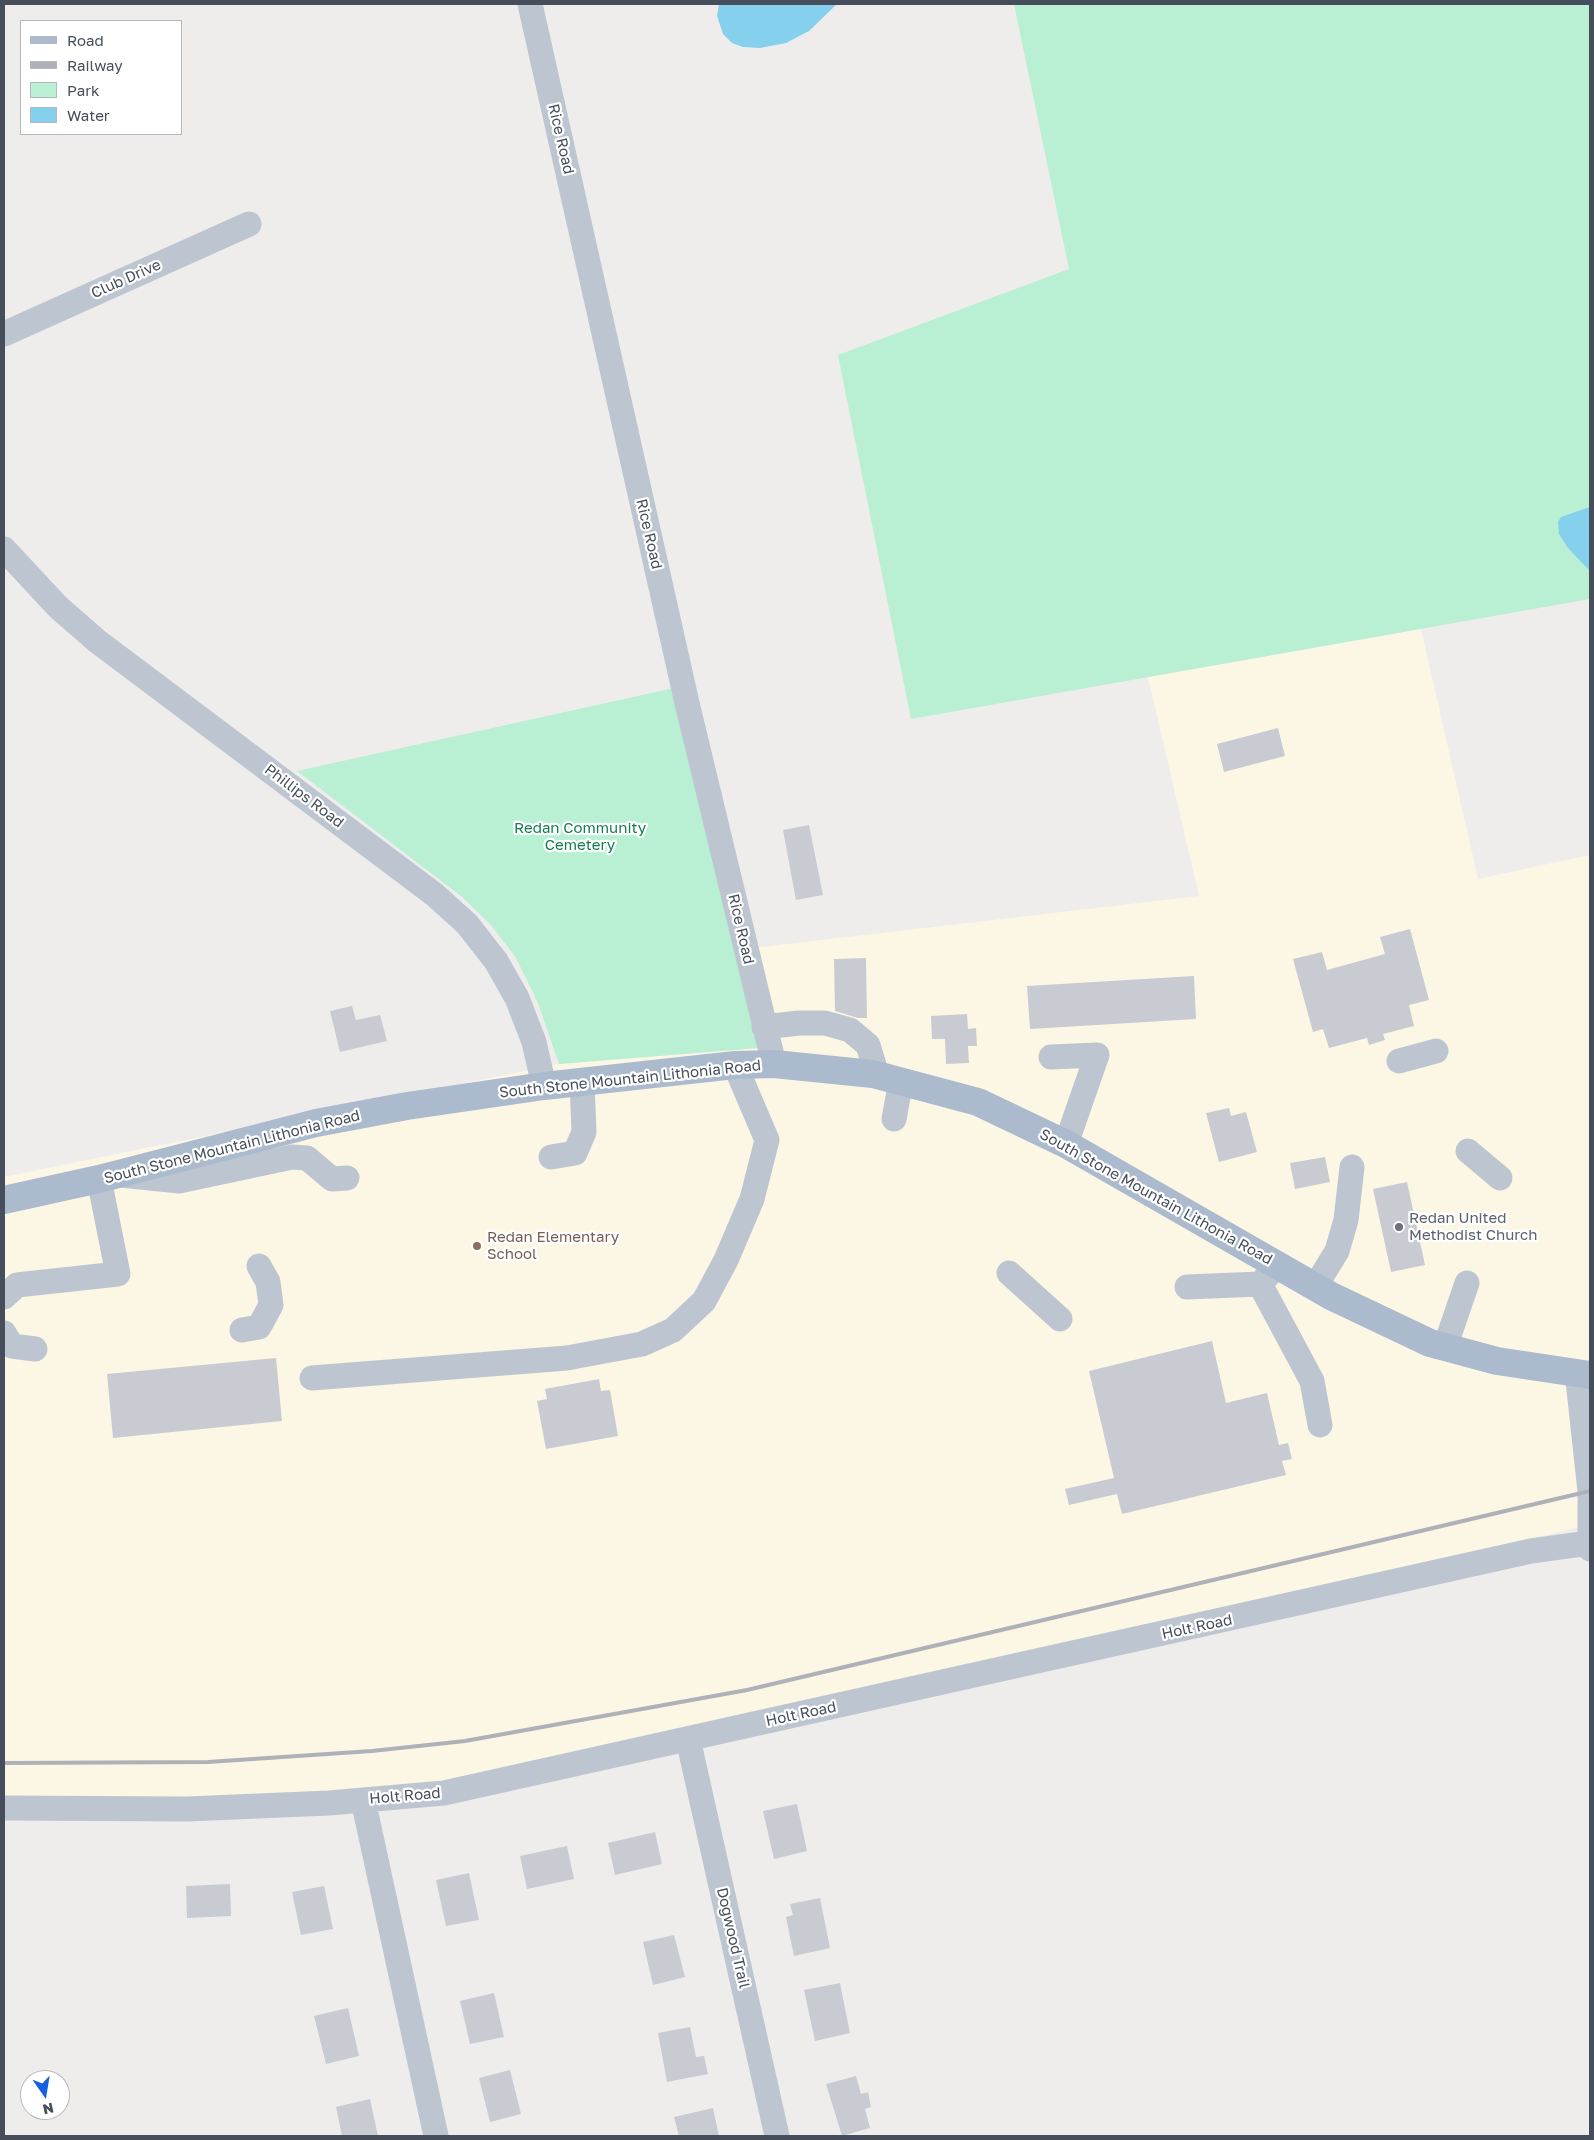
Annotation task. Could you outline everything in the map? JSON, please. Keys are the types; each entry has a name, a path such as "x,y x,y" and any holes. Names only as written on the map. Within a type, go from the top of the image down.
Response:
{"main road":[{"name":"South Stone Mountain Lithonia Road","path":"4,1200 108,1177 316,1124 406,1106 544,1086 736,1065 774,1064 889,1078 978,1102 1066,1144 1269,1275 1315,1287 1430,1343 1497,1361 1584,1374"}],"street":[{"name":"Rice Road","path":"530,4 687,703 774,1064"},
{"name":"Club Drive","path":"4,334 249,224"},
{"name":"Phillips Road","path":"4,549 58,607 96,641 435,895 467,924 496,962 517,998 534,1042 544,1086"},
{"path":"764,1027 799,1023 825,1023 850,1030 868,1045 889,1078 894,1120"},
{"path":"1399,1061 1436,1051"},
{"path":"1051,1057 1097,1055 1066,1144"},
{"path":"312,1378 567,1358 642,1344 673,1330 704,1301 726,1260 752,1199 767,1140 736,1065"},
{"path":"551,1157 575,1153 584,1132 582,1082"},
{"path":"1468,1151 1500,1178"},
{"path":"4,1297 17,1285 118,1274 108,1177 179,1181 292,1157 306,1158 332,1179 348,1178"},
{"path":"1315,1287 1337,1251 1344,1228 1352,1167"},
{"path":"242,1330 259,1326 271,1305 268,1282 259,1266"},
{"path":"1009,1273 1060,1319"},
{"path":"1187,1287 1269,1275 1312,1381 1320,1424"},
{"path":"1445,1347 1467,1283"},
{"path":"4,1333 12,1346 35,1349"},
{"path":"1584,1374 1590,1491 1590,1546"},
{"name":"Holt Road","path":"4,1808 187,1809 363,1800 444,1793 1530,1551 1590,1546"},
{"name":"Dogwood Trail","path":"688,1739 777,2136"},
{"path":"363,1800 436,2136"}],"shaded area":[{"path":"1421,629 1478,879 1590,855 1590,1525 439,1787 4,1807 4,1177 559,1064 759,1048 736,950 1199,896 1148,677"}],"green space":[{"path":"1014,4 1590,4 1590,599 911,719 838,355 1069,269"},
{"name":"Redan Community Cemetery","path":"674,688 759,1048 559,1064 538,1003 515,956 490,924 461,896 297,771"}],"water":[{"path":"719,4 837,4 809,31 786,43 760,48 743,47 732,43 723,34 717,16"},
{"path":"1590,507 1590,571 1568,548 1559,534 1558,522 1561,517"}],"building":[{"path":"1278,728 1285,756 1224,772 1217,744"},
{"path":"809,825 823,895 796,900 783,830"},
{"path":"1410,929 1429,1000 1409,1005 1414,1026 1383,1034 1385,1040 1369,1045 1367,1038 1329,1048 1323,1029 1313,1032 1293,959 1322,952 1327,970 1385,954 1380,937"},
{"path":"866,958 867,1018 858,1018 835,1011 834,959"},
{"path":"1194,976 1196,1019 1030,1029 1027,986"},
{"path":"352,1006 356,1020 380,1015 387,1041 340,1052 330,1011"},
{"path":"967,1014 968,1029 976,1028 977,1046 968,1046 969,1063 946,1064 945,1039 932,1039 931,1016"},
{"path":"1229,1108 1231,1116 1246,1112 1257,1152 1219,1162 1206,1113"},
{"path":"1325,1157 1330,1182 1295,1189 1290,1163"},
{"name":"Redan United Methodist Church","path":"1407,1182 1425,1265 1391,1272 1373,1189"},
{"path":"1212,1341 1226,1403 1267,1393 1279,1445 1288,1443 1292,1459 1282,1461 1286,1475 1122,1514 1117,1494 1069,1505 1065,1489 1114,1478 1089,1371"},
{"path":"276,1358 282,1421 113,1438 107,1374"},
{"path":"599,1379 601,1391 610,1390 618,1436 546,1449 537,1401 547,1399 545,1389"},
{"path":"797,1804 807,1851 774,1859 763,1811"},
{"path":"655,1832 662,1864 615,1875 608,1843"},
{"path":"567,1846 574,1879 527,1889 520,1856"},
{"path":"469,1873 479,1920 446,1926 436,1880"},
{"path":"230,1884 231,1916 187,1918 186,1886"},
{"path":"324,1886 333,1929 301,1935 292,1892"},
{"path":"820,1898 830,1948 794,1956 786,1917 793,1915 790,1904"},
{"path":"674,1935 685,1977 653,1985 643,1942"},
{"path":"840,1983 850,2033 815,2041 804,1990"},
{"path":"494,1993 504,2037 470,2044 460,2001"},
{"path":"348,2008 359,2056 326,2064 314,2016"},
{"path":"690,2027 696,2057 704,2056 708,2074 667,2082 658,2033"},
{"path":"510,2070 521,2114 490,2122 479,2078"},
{"path":"856,2076 861,2094 868,2092 871,2107 865,2109 870,2128 842,2136 826,2084"},
{"path":"370,2099 378,2136 342,2136 336,2107"},
{"path":"713,2108 719,2136 679,2136 674,2117"}],"railway":[{"path":"4,1763 208,1762 372,1751 465,1741 747,1690 1590,1491"}],"place":[{"name":"Redan United Methodist Church","path":"1399,1227"},
{"name":"Redan Elementary School","path":"477,1246"}]}
